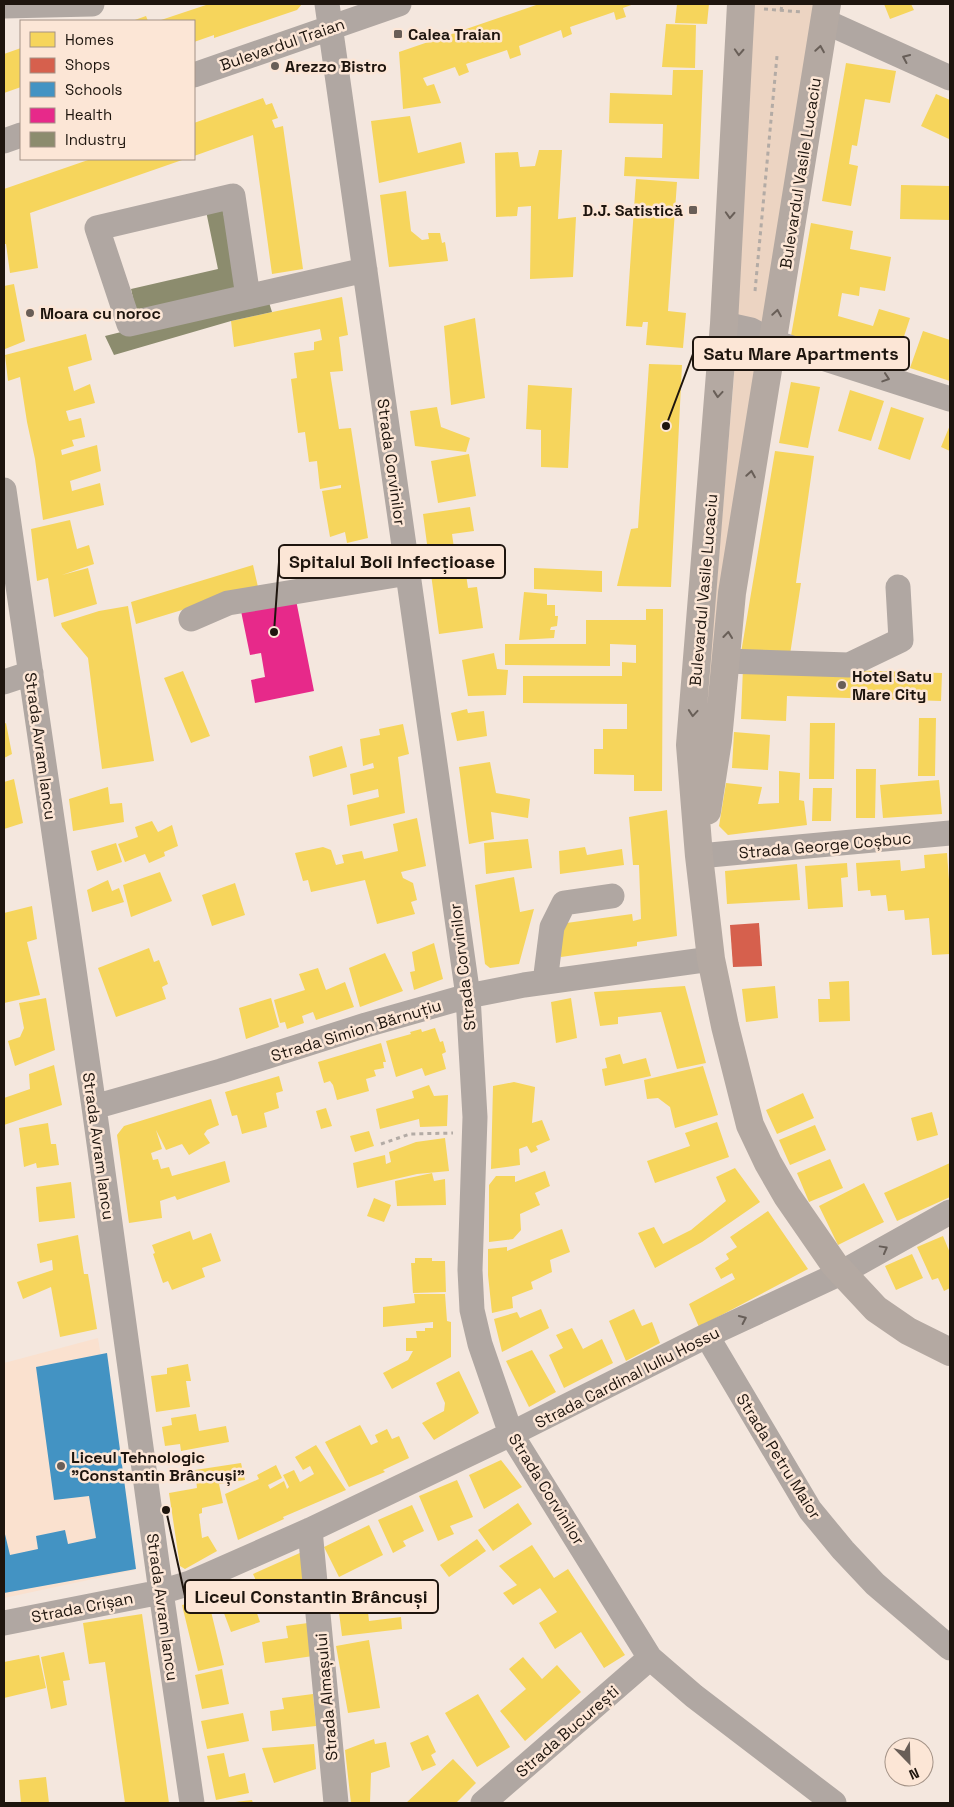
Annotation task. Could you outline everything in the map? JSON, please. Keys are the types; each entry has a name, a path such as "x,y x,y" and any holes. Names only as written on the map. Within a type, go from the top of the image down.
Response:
{"main road":[{"name":"Bulevardul Vasile Lucaciu","path":"751,6 690,745 699,856 711,959 725,1026 750,1125 768,1163 787,1196 841,1273 876,1309 908,1331 950,1352"},
{"name":"Bulevardul Vasile Lucaciu","path":"699,856 718,740 732,593 762,336 819,13"}],"street":[{"path":"4,6 92,4"},
{"name":"Bulevardul Traian","path":"195,75 329,15 400,4"},
{"path":"819,13 950,78"},
{"name":"Strada Corvinilor","path":"329,15 468,996 474,1117 470,1270 472,1310 480,1344 511,1434 650,1658 694,1696 834,1803"},
{"path":"4,141 20,135"},
{"path":"248,297 233,196 97,228 129,324 248,297 365,270"},
{"path":"724,324 950,399"},
{"name":"Strada Avram Iancu","path":"4,490 94,1107 192,1803"},
{"path":"191,619 228,603 408,573"},
{"path":"726,661 849,665 902,640 898,588"},
{"path":"4,682 31,674"},
{"name":"Strada George Coșbuc","path":"699,856 950,833"},
{"path":"545,982 552,927 564,903 612,896"},
{"name":"Strada Simion Bărnuțiu","path":"94,1107 221,1071 366,1025 468,996 545,982 711,959"},
{"name":"Strada Cardinal Iuliu Hossu","path":"161,1592 190,1583 310,1530 511,1434 708,1335 841,1273 950,1212"},
{"name":"Strada Petru Maior","path":"708,1335 760,1428 810,1510 843,1550 875,1584 950,1648"},
{"name":"Strada Almașului","path":"310,1530 336,1803"},
{"name":"Strada Crișan","path":"4,1623 161,1592"},
{"name":"Strada București","path":"483,1803 650,1658"}],"path":[{"path":"781,11 782,4"},
{"path":"751,6 781,11 819,13"},
{"path":"762,336 777,56"},
{"path":"381,1144 410,1134 474,1133"}],"shaded area":[{"path":"752,4 816,4 703,742 734,376 737,277"},
{"name":"Liceul Tehnologic \"Constantin Brâncuși\"","path":"98,1338 135,1570 4,1598 4,1363"}],"building: Homes":[{"path":"209,4 302,4 297,10 214,38 214,35 195,42 195,20 161,20"},
{"path":"539,4 634,4 623,8 626,17 616,20 614,12 570,27 572,34 563,38 561,30 519,46 521,55 510,59 507,50 466,64 469,72 459,76 455,67 423,78 427,86 434,84 441,103 403,109 399,52"},
{"path":"677,4 709,4 707,24 675,23"},
{"path":"884,4 911,4 914,10 890,19"},
{"path":"146,16 148,20 135,20"},
{"path":"666,24 696,25 695,68 662,67"},
{"path":"20,48 20,87 4,93 4,54"},
{"path":"846,63 896,71 890,103 865,99 857,146 852,145 849,164 858,166 851,206 822,201"},
{"path":"673,70 703,70 699,179 624,176 625,157 662,158 663,124 609,123 610,93 672,95"},
{"path":"936,94 950,100 949,139 921,126"},
{"path":"263,98 266,105 272,103 278,118 272,120 275,128 283,126 303,269 272,274 253,135 195,156 195,123"},
{"path":"410,116 418,153 461,142 465,163 379,183 371,121"},
{"path":"539,150 562,150 558,219 576,217 573,277 530,279 531,206 518,207 517,216 496,217 495,153 518,152 520,167 535,166"},
{"path":"88,160 182,160 30,213 38,268 10,273 6,244 4,244 4,189"},
{"path":"636,179 677,182 668,311 686,313 683,348 646,345 648,322 643,322 642,327 626,326"},
{"path":"901,185 950,186 950,220 900,219"},
{"path":"406,191 411,231 422,240 429,239 428,233 440,233 442,243 445,242 448,261 389,267 380,195"},
{"path":"811,223 853,231 850,249 891,257 885,291 860,287 859,296 842,293 838,316 873,326 879,309 910,318 894,367 864,356 791,336"},
{"path":"14,284 25,341 5,349 4,286"},
{"path":"342,297 348,335 339,337 343,371 330,372 339,429 351,428 368,538 347,543 345,532 330,537 322,491 341,488 341,485 320,489 317,461 309,462 305,432 298,433 291,379 297,378 294,353 314,350 314,342 322,340 320,329 234,347 231,321"},
{"path":"475,318 485,398 451,405 444,326"},
{"path":"923,331 950,340 950,381 910,368"},
{"path":"86,334 92,360 68,367 74,391 90,384 95,403 66,411 69,421 81,418 85,437 72,440 74,446 61,450 62,455 97,445 101,471 70,481 72,491 100,483 104,505 43,520 35,459 20,377 8,381 5,355"},
{"path":"649,364 682,365 671,587 617,586 631,529 638,528"},
{"path":"791,382 820,387 808,448 779,443"},
{"path":"528,385 572,388 568,468 541,467 541,430 526,429"},
{"path":"850,390 884,401 871,441 838,431"},
{"path":"437,407 441,427 470,438 466,452 415,446 410,411"},
{"path":"891,407 924,418 910,460 878,449"},
{"path":"950,425 950,451 941,447"},
{"path":"775,451 814,456 796,583 801,583 789,661 741,653"},
{"path":"469,454 476,496 438,503 431,461"},
{"path":"470,507 474,531 452,534 456,562 464,560 468,588 477,587 483,628 439,634 423,514"},
{"path":"70,520 77,549 89,545 94,564 62,575 88,568 97,604 54,617 48,578 37,581 31,529"},
{"path":"253,565 258,587 136,624 131,602"},
{"path":"534,568 602,571 602,592 534,589"},
{"path":"524,592 547,594 547,605 555,605 555,616 558,616 557,626 551,627 550,630 555,630 554,638 519,640"},
{"path":"128,606 154,761 102,769 88,658 62,627 61,623 99,611"},
{"path":"646,609 663,609 662,791 634,791 634,775 594,774 594,749 603,749 603,729 627,729 627,704 523,703 523,676 622,676 622,662 636,663 636,645 610,644 610,666 505,665 505,644 586,644 586,620 646,620"},
{"path":"494,653 497,669 508,670 506,695 468,696 462,660"},
{"name":"Hotel Satu Mare City","path":"743,667 942,673 941,701 787,696 786,721 741,719"},
{"path":"183,671 210,736 191,743 164,678"},
{"path":"467,709 468,713 484,711 487,736 457,741 451,713"},
{"path":"919,718 936,718 935,776 918,776"},
{"path":"6,723 12,754 4,758 4,724"},
{"path":"810,723 835,723 834,779 809,779"},
{"path":"403,724 409,754 398,757 405,813 350,826 347,805 379,797 378,789 353,795 350,774 374,768 373,763 363,766 360,739 380,735 379,729"},
{"path":"734,732 770,735 768,770 732,768"},
{"path":"342,746 347,767 313,777 309,756"},
{"path":"490,762 496,793 530,799 528,818 491,812 494,839 469,844 459,767"},
{"path":"856,769 876,769 875,818 856,818"},
{"path":"779,771 800,773 799,800 804,801 807,825 728,835 719,826 726,783 762,787 758,804 779,803"},
{"path":"14,779 23,823 4,829 4,782"},
{"path":"939,780 942,814 883,818 880,785"},
{"path":"108,787 110,804 122,803 124,822 73,831 69,799"},
{"path":"813,788 832,788 831,821 812,821"},
{"path":"667,810 677,936 637,942 637,946 561,957 559,924 632,914 633,921 641,919 639,865 633,865 629,817"},
{"path":"417,818 426,866 401,872 403,878 413,883 417,900 411,902 415,914 377,924 365,880 311,892 308,880 303,881 295,853 323,847 331,850 336,865 344,863 342,855 362,851 364,859 398,851 393,824"},
{"path":"152,821 158,832 172,825 178,846 164,852 165,856 149,863 145,854 125,862 118,844 138,837 135,827"},
{"path":"528,839 532,868 486,874 484,843"},
{"path":"116,843 122,862 97,871 91,851"},
{"path":"585,847 587,855 622,849 624,865 560,874 559,851"},
{"path":"947,853 950,894 950,954 932,955 929,918 905,920 904,910 888,911 886,895 871,896 870,890 858,891 856,863 900,860 901,871 925,868 924,855"},
{"path":"847,863 848,877 841,878 843,907 808,909 805,866"},
{"path":"797,864 800,900 727,904 725,871"},
{"path":"160,872 172,901 131,917 123,885"},
{"path":"514,877 520,912 534,909 519,964 490,968 485,964 475,885"},
{"path":"108,880 112,891 119,888 124,902 92,912 87,890"},
{"path":"235,883 245,915 212,926 202,895"},
{"path":"32,906 37,939 27,942 40,995 4,1003 4,913"},
{"path":"434,943 443,979 414,990 410,972 415,971 412,952"},
{"path":"149,948 154,962 159,960 168,984 162,987 166,999 116,1017 98,968"},
{"path":"385,953 403,991 360,1007 349,968"},
{"path":"318,968 326,990 345,982 354,1007 316,1020 313,1012 302,1016 304,1023 287,1029 285,1022 280,1023 274,1000 305,990 299,974"},
{"path":"849,981 850,1021 819,1022 818,999 830,999 829,982"},
{"path":"685,986 706,1063 677,1069 661,1012 618,1017 618,1024 600,1026 594,992"},
{"path":"775,986 778,1018 746,1022 742,989"},
{"path":"46,998 55,1050 15,1066 8,1041 20,1037 24,1028 19,1003"},
{"path":"271,998 279,1027 246,1039 239,1008"},
{"path":"571,998 577,1038 556,1043 551,1002"},
{"path":"435,1028 440,1042 443,1041 446,1052 442,1054 446,1069 425,1076 422,1068 396,1077 386,1041 421,1029 422,1032"},
{"path":"381,1043 386,1062 383,1062 384,1068 374,1070 376,1076 366,1079 369,1091 337,1100 330,1081 324,1083 318,1062"},
{"path":"620,1054 623,1064 646,1058 651,1076 605,1086 602,1069 607,1068 605,1058"},
{"path":"54,1065 62,1105 4,1125 4,1098 30,1089 29,1074"},
{"path":"703,1066 718,1115 675,1128 670,1107 658,1098 647,1099 644,1080"},
{"path":"279,1076 283,1091 276,1093 279,1108 264,1113 267,1127 242,1134 237,1115 232,1116 225,1092"},
{"path":"514,1082 535,1087 532,1123 542,1120 550,1140 536,1146 538,1150 531,1153 527,1146 519,1149 520,1165 491,1169 493,1086"},
{"path":"429,1085 434,1096 448,1095 447,1126 420,1127 419,1119 380,1129 376,1109 414,1098 412,1091"},
{"path":"803,1093 814,1118 777,1134 766,1110"},
{"path":"211,1099 219,1125 207,1130 204,1134 210,1143 189,1155 182,1144 166,1150 156,1130 162,1149 151,1153 153,1160 158,1159 161,1169 169,1167 172,1176 225,1161 230,1182 177,1200 175,1196 160,1201 162,1218 129,1223 117,1135 124,1126"},
{"path":"326,1108 332,1126 321,1129 316,1111"},
{"path":"932,1112 938,1135 917,1141 911,1118"},
{"path":"717,1122 729,1157 655,1183 647,1161 690,1146 685,1133"},
{"path":"48,1123 51,1144 56,1144 59,1165 37,1168 36,1163 24,1167 19,1128"},
{"path":"815,1125 826,1150 790,1165 779,1140"},
{"path":"369,1131 374,1146 355,1152 350,1136"},
{"path":"445,1138 449,1171 417,1174 357,1188 353,1163 385,1155 386,1164 391,1162 389,1152 416,1142"},
{"path":"830,1159 843,1188 809,1202 797,1173"},
{"path":"950,1163 950,1197 897,1221 884,1193"},
{"path":"735,1168 760,1202 702,1242 655,1268 638,1233 654,1227 663,1244 691,1230 726,1201 716,1177"},
{"path":"545,1171 550,1186 535,1193 540,1205 520,1214 521,1230 513,1239 489,1242 489,1185 496,1176 515,1176 515,1182"},
{"path":"432,1173 434,1181 445,1179 446,1205 397,1206 395,1181"},
{"path":"71,1182 75,1218 39,1222 36,1187"},
{"path":"864,1183 884,1222 838,1245 819,1206"},
{"path":"374,1198 391,1205 384,1222 367,1216"},
{"path":"768,1211 808,1269 699,1327 689,1304 735,1279 732,1273 721,1279 715,1268 729,1259 726,1254 737,1247 730,1237"},
{"path":"562,1229 570,1252 550,1260 552,1272 531,1282 533,1289 512,1297 513,1308 492,1313 488,1275 488,1249 507,1247 507,1251"},
{"path":"190,1231 193,1240 211,1233 221,1261 202,1268 205,1277 172,1290 168,1281 163,1283 153,1254 155,1253 152,1245"},
{"path":"78,1235 84,1274 88,1274 97,1329 60,1337 51,1287 23,1299 17,1282 53,1270 52,1260 40,1263 37,1244"},
{"path":"943,1236 950,1253 950,1288 944,1291 938,1278 932,1280 917,1247"},
{"path":"912,1254 923,1278 896,1290 885,1266"},
{"path":"415,1258 432,1258 432,1261 445,1261 446,1292 413,1293 411,1263 415,1263"},
{"path":"414,1294 445,1294 447,1321 451,1322 451,1357 392,1389 383,1373 408,1360 413,1351 406,1351 406,1338 417,1338 416,1331 425,1331 425,1328 433,1328 433,1322 383,1327 383,1307 415,1303"},
{"path":"541,1309 549,1328 502,1352 494,1319 517,1312 520,1318"},
{"path":"634,1309 642,1326 652,1322 660,1343 626,1361 609,1321"},
{"path":"572,1328 583,1349 602,1339 613,1363 564,1388 549,1355 563,1348 556,1335"},
{"path":"532,1350 556,1392 529,1407 506,1361"},
{"path":"188,1364 191,1381 186,1381 190,1407 156,1412 151,1376 167,1374 167,1368"},
{"path":"459,1371 479,1413 434,1440 422,1423 444,1411 445,1403 436,1383"},
{"path":"196,1414 199,1431 226,1426 229,1442 181,1451 180,1444 165,1446 162,1427 172,1425 171,1418"},
{"path":"360,1425 371,1445 378,1442 375,1435 387,1429 392,1439 399,1436 409,1458 383,1470 385,1472 349,1487 325,1442"},
{"path":"316,1445 346,1490 283,1517 284,1519 238,1540 225,1494 259,1479 257,1475 276,1465 282,1478 268,1485 270,1489 284,1481 287,1489 289,1487 283,1475 294,1470 300,1482 314,1474 310,1466 303,1470 295,1457"},
{"path":"501,1460 522,1487 484,1509 469,1475"},
{"path":"241,1463 245,1480 219,1484 223,1503 202,1508 202,1513 199,1514 202,1538 208,1536 217,1551 185,1569 180,1566 169,1493 197,1488 195,1470"},
{"path":"457,1480 473,1517 450,1526 454,1534 438,1541 419,1496"},
{"path":"518,1503 532,1524 493,1551 478,1530"},
{"path":"412,1505 424,1531 403,1541 406,1546 393,1553 378,1520"},
{"path":"369,1525 383,1555 339,1577 324,1547"},
{"path":"477,1539 486,1551 449,1577 440,1565"},
{"path":"532,1545 554,1578 568,1569 625,1655 604,1668 581,1632 555,1649 539,1623 557,1612 540,1588 513,1605 503,1593 517,1585 499,1566"},
{"path":"302,1552 304,1593 292,1599 287,1590 265,1600 253,1574"},
{"path":"246,1581 260,1622 231,1632 216,1592"},
{"path":"366,1594 369,1621 401,1617 402,1629 342,1636 337,1597"},
{"path":"208,1599 224,1665 198,1671 182,1605"},
{"path":"142,1614 169,1803 125,1803 105,1662 89,1664 83,1623"},
{"path":"308,1623 313,1656 265,1663 262,1642 288,1638 286,1626"},
{"path":"369,1640 380,1708 348,1713 336,1646"},
{"path":"64,1652 70,1680 63,1681 67,1705 51,1709 41,1657"},
{"path":"39,1655 46,1688 4,1698 4,1662"},
{"path":"523,1657 542,1679 557,1665 581,1692 525,1741 500,1711 526,1689 509,1669"},
{"path":"222,1669 229,1704 202,1709 195,1675"},
{"path":"313,1694 316,1726 272,1731 270,1711 284,1709 282,1698"},
{"path":"478,1694 510,1747 477,1767 445,1713"},
{"path":"243,1713 249,1741 207,1749 201,1721"},
{"path":"428,1735 436,1752 431,1755 436,1765 422,1771 410,1743"},
{"path":"374,1739 375,1744 386,1742 390,1767 371,1773 370,1803 351,1803 345,1750"},
{"path":"314,1744 316,1769 274,1783 262,1748"},
{"path":"224,1753 229,1777 245,1773 249,1793 216,1800 207,1756"},
{"path":"453,1759 476,1783 456,1803 406,1803"},
{"path":"46,1777 49,1803 21,1803 19,1780"},
{"path":"252,1800 253,1803 235,1803 235,1802"}],"building: Shops":[{"path":"759,923 762,966 733,967 730,925"}],"building: Schools":[{"path":"107,1353 136,1569 4,1593 4,1530 10,1555 38,1549 36,1536 65,1530 68,1544 96,1538 89,1496 54,1500 36,1367"}],"building: Health":[{"path":"296,600 314,691 255,703 251,680 265,677 261,653 250,655 241,611"}],"building: Industry":[{"path":"222,207 241,293 137,316 131,289 218,269 206,211"},
{"path":"267,296 272,312 231,321 114,355 105,336"}],"place":[{"name":"Calea Traian","path":"398,34"},
{"name":"Arezzo Bistro","path":"275,66"},
{"name":"D.J. Satistică","path":"693,210"},
{"name":"Moara cu noroc","path":"30,313"},
{"name":"Satu Mare Apartments","path":"666,426"},
{"name":"Spitalul Boli Infecțioase","path":"274,632"},
{"name":"Hotel Satu Mare City","path":"842,685"},
{"name":"Liceul Tehnologic \"Constantin Brâncuși\"","path":"61,1466"},
{"name":"Liceul Constantin Brâncuși","path":"166,1510"}]}
